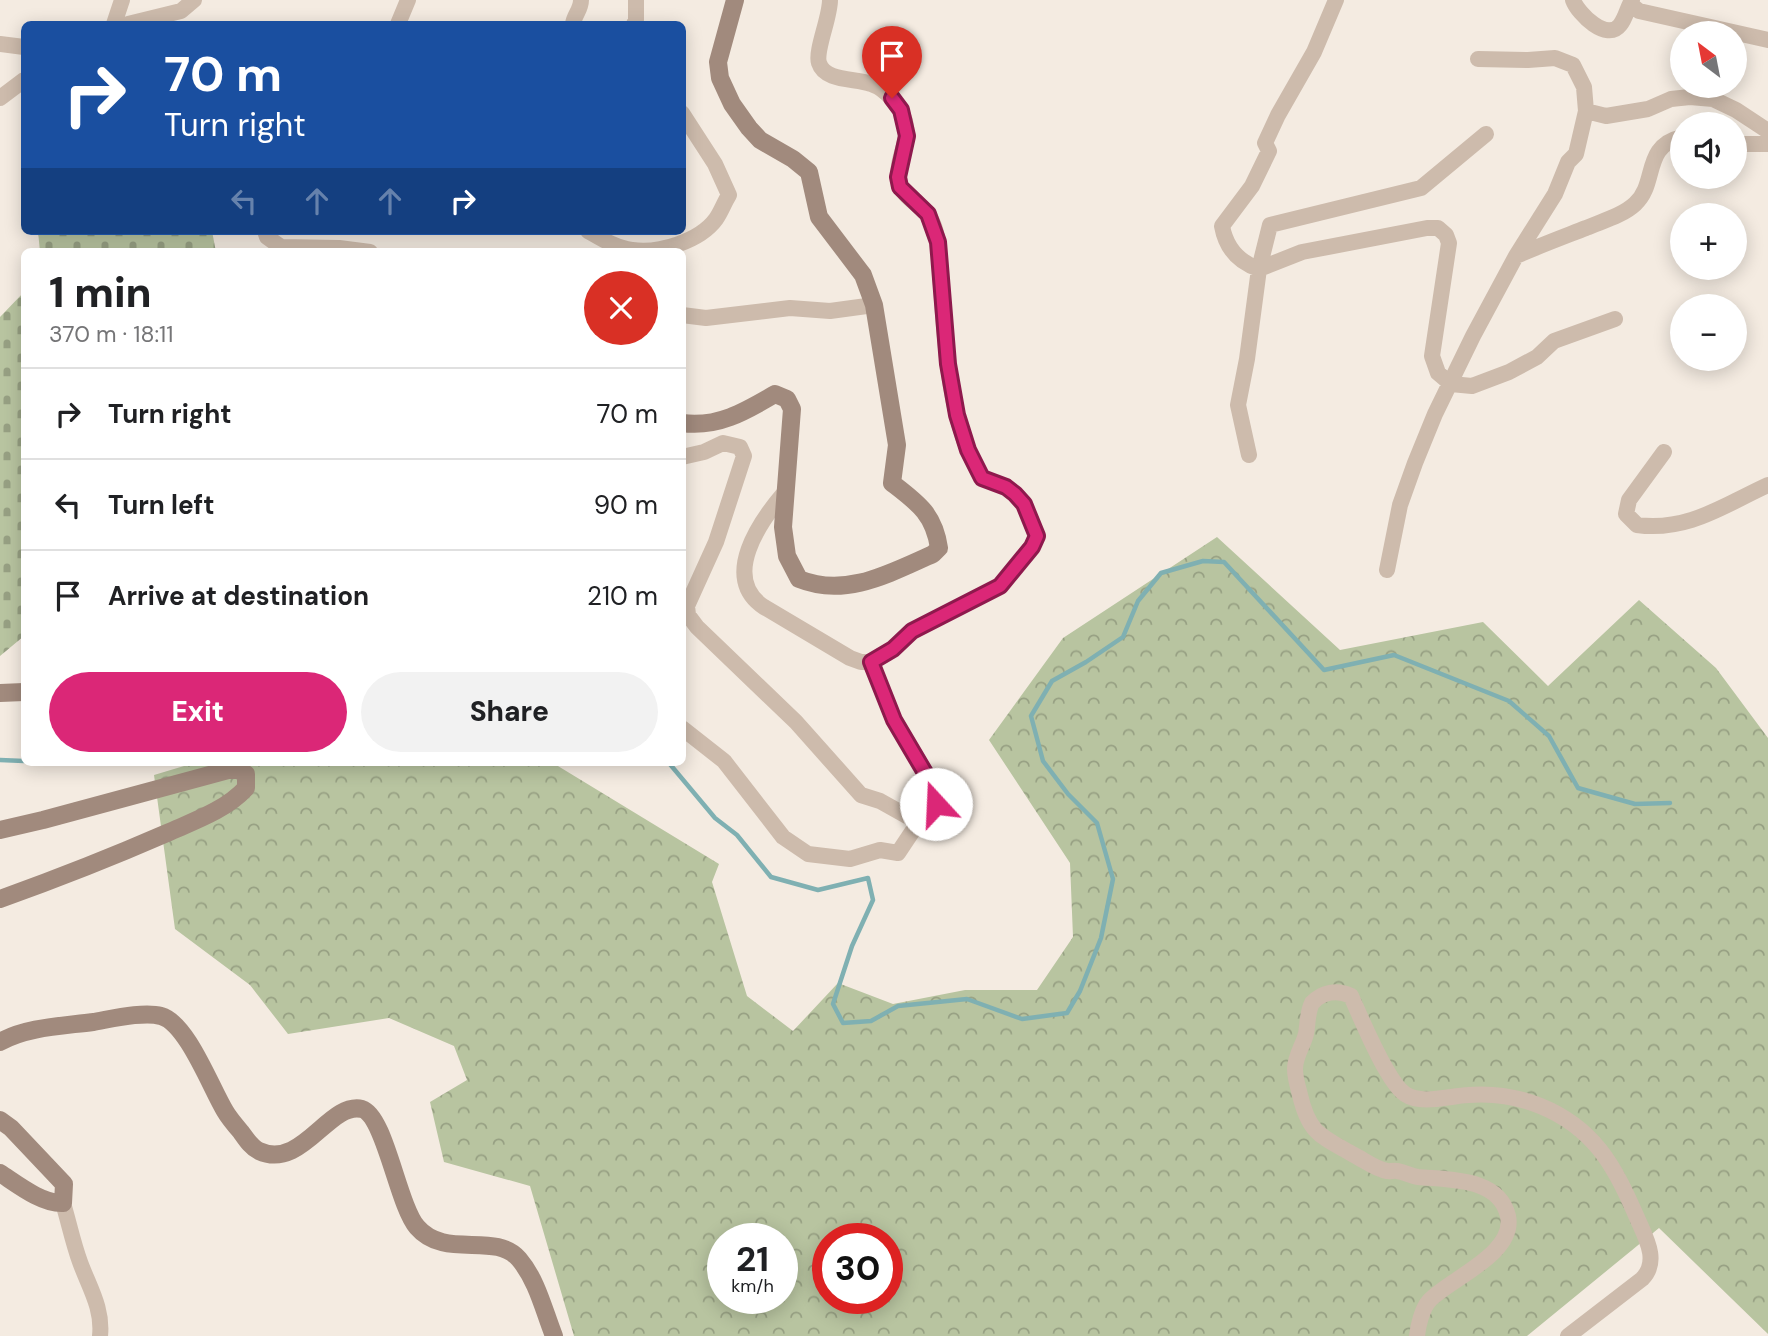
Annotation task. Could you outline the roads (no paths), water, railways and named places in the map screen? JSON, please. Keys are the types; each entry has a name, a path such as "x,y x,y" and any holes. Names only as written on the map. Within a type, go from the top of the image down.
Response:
{"street":[{"path":"115,21 122,0"},
{"path":"140,21 181,11 194,0"},
{"path":"399,21 408,0"},
{"path":"573,21 581,8 581,0"},
{"path":"636,0 636,21"},
{"path":"686,423 701,425 724,419 775,394 786,399 792,409 783,527 787,556 799,579 807,583 828,586 861,584 933,554 939,548 937,532 931,520 919,504 892,484 897,445 874,306 857,266 819,217 809,172 793,159 760,140 732,104 720,78 718,62 735,0"},
{"path":"785,492 765,515 755,534 744,572 746,587 754,600 764,607 861,662 871,662 893,649 912,631 1000,586 1032,547 1037,536 1024,504 1006,487 982,478 968,450 957,415 948,364 938,242 928,214 908,197 900,187 898,177 907,136 901,110 873,84 834,76 825,72 819,63 818,52 828,20 830,0"},
{"path":"1336,0 1314,52 1265,142 1269,151 1252,186 1222,226 1225,243 1231,250 1248,266 1259,270 1302,252 1438,228 1450,243 1432,356 1438,373 1451,384 1472,386 1499,376 1537,357 1554,341 1615,318"},
{"path":"1573,0 1576,9 1585,18 1606,31 1614,30 1620,25 1631,2 1639,11 1768,40"},
{"path":"0,44 21,47"},
{"path":"1387,570 1401,505 1411,474 1473,336 1516,256 1555,194 1568,162 1576,154 1586,111 1584,87 1573,65 1555,58 1478,59"},
{"path":"0,97 21,82"},
{"path":"1586,111 1606,116 1648,109 1671,99 1713,99 1768,131"},
{"path":"660,248 698,236 715,220 729,195 715,164 686,119"},
{"path":"1248,455 1238,405 1259,270 1270,225 1421,188 1486,134"},
{"path":"1516,256 1616,216 1635,204 1646,189 1651,163 1661,147 1670,143"},
{"path":"1747,144 1768,145"},
{"path":"266,235 281,247 340,248"},
{"path":"595,235 624,248"},
{"path":"686,316 706,318 790,308 830,311 874,306"},
{"path":"686,456 704,452 723,443 740,447 744,456 716,542 687,606 688,615 726,657 796,722 861,795 880,801 914,820 920,820"},
{"path":"1664,452 1629,500 1626,514 1637,525 1653,528 1671,526 1706,517 1768,485"},
{"path":"686,731 724,761 783,837 808,853 850,859 880,850 898,853 920,820 931,813 936,804 934,788 894,720 871,662"},
{"path":"0,693 21,692"},
{"path":"0,830 228,769 246,774 246,788 240,794 201,818 62,877 0,899"},
{"path":"1418,1336 1420,1322 1429,1302 1467,1275 1497,1248 1505,1237 1507,1214 1497,1196 1479,1185 1437,1177 1415,1177 1377,1168 1314,1130 1306,1118 1299,1091 1296,1058 1306,1035 1312,1003 1315,999 1335,991 1351,996 1394,1083 1406,1095 1421,1099 1490,1094 1525,1099 1572,1124 1602,1152 1644,1233 1651,1267 1642,1279 1568,1336"},
{"path":"0,1042 24,1033 61,1026 149,1014 164,1017 171,1020 185,1038 226,1113 248,1142 258,1151 272,1154 288,1151 305,1143 351,1109 369,1113 381,1135 409,1216 417,1228 426,1236 449,1244 495,1246 510,1251 519,1259 534,1284 554,1336"},
{"path":"0,1120 11,1128 64,1184 63,1203 80,1264 94,1294 101,1324 100,1336"},
{"path":"0,1173 54,1204 63,1203"}],"waterway":[{"path":"672,766 715,818 737,835 771,877 818,890 868,878 873,900 852,946 833,1004 843,1023 871,1021 898,1006 967,999 1022,1019 1067,1013 1080,991 1101,938 1113,879 1097,823 1068,794 1043,761 1031,716 1052,681 1123,637 1138,601 1161,573 1203,561 1224,562 1324,670 1394,655 1509,701 1549,736 1578,788 1635,804 1670,803"},
{"path":"0,760 21,761"}]}
